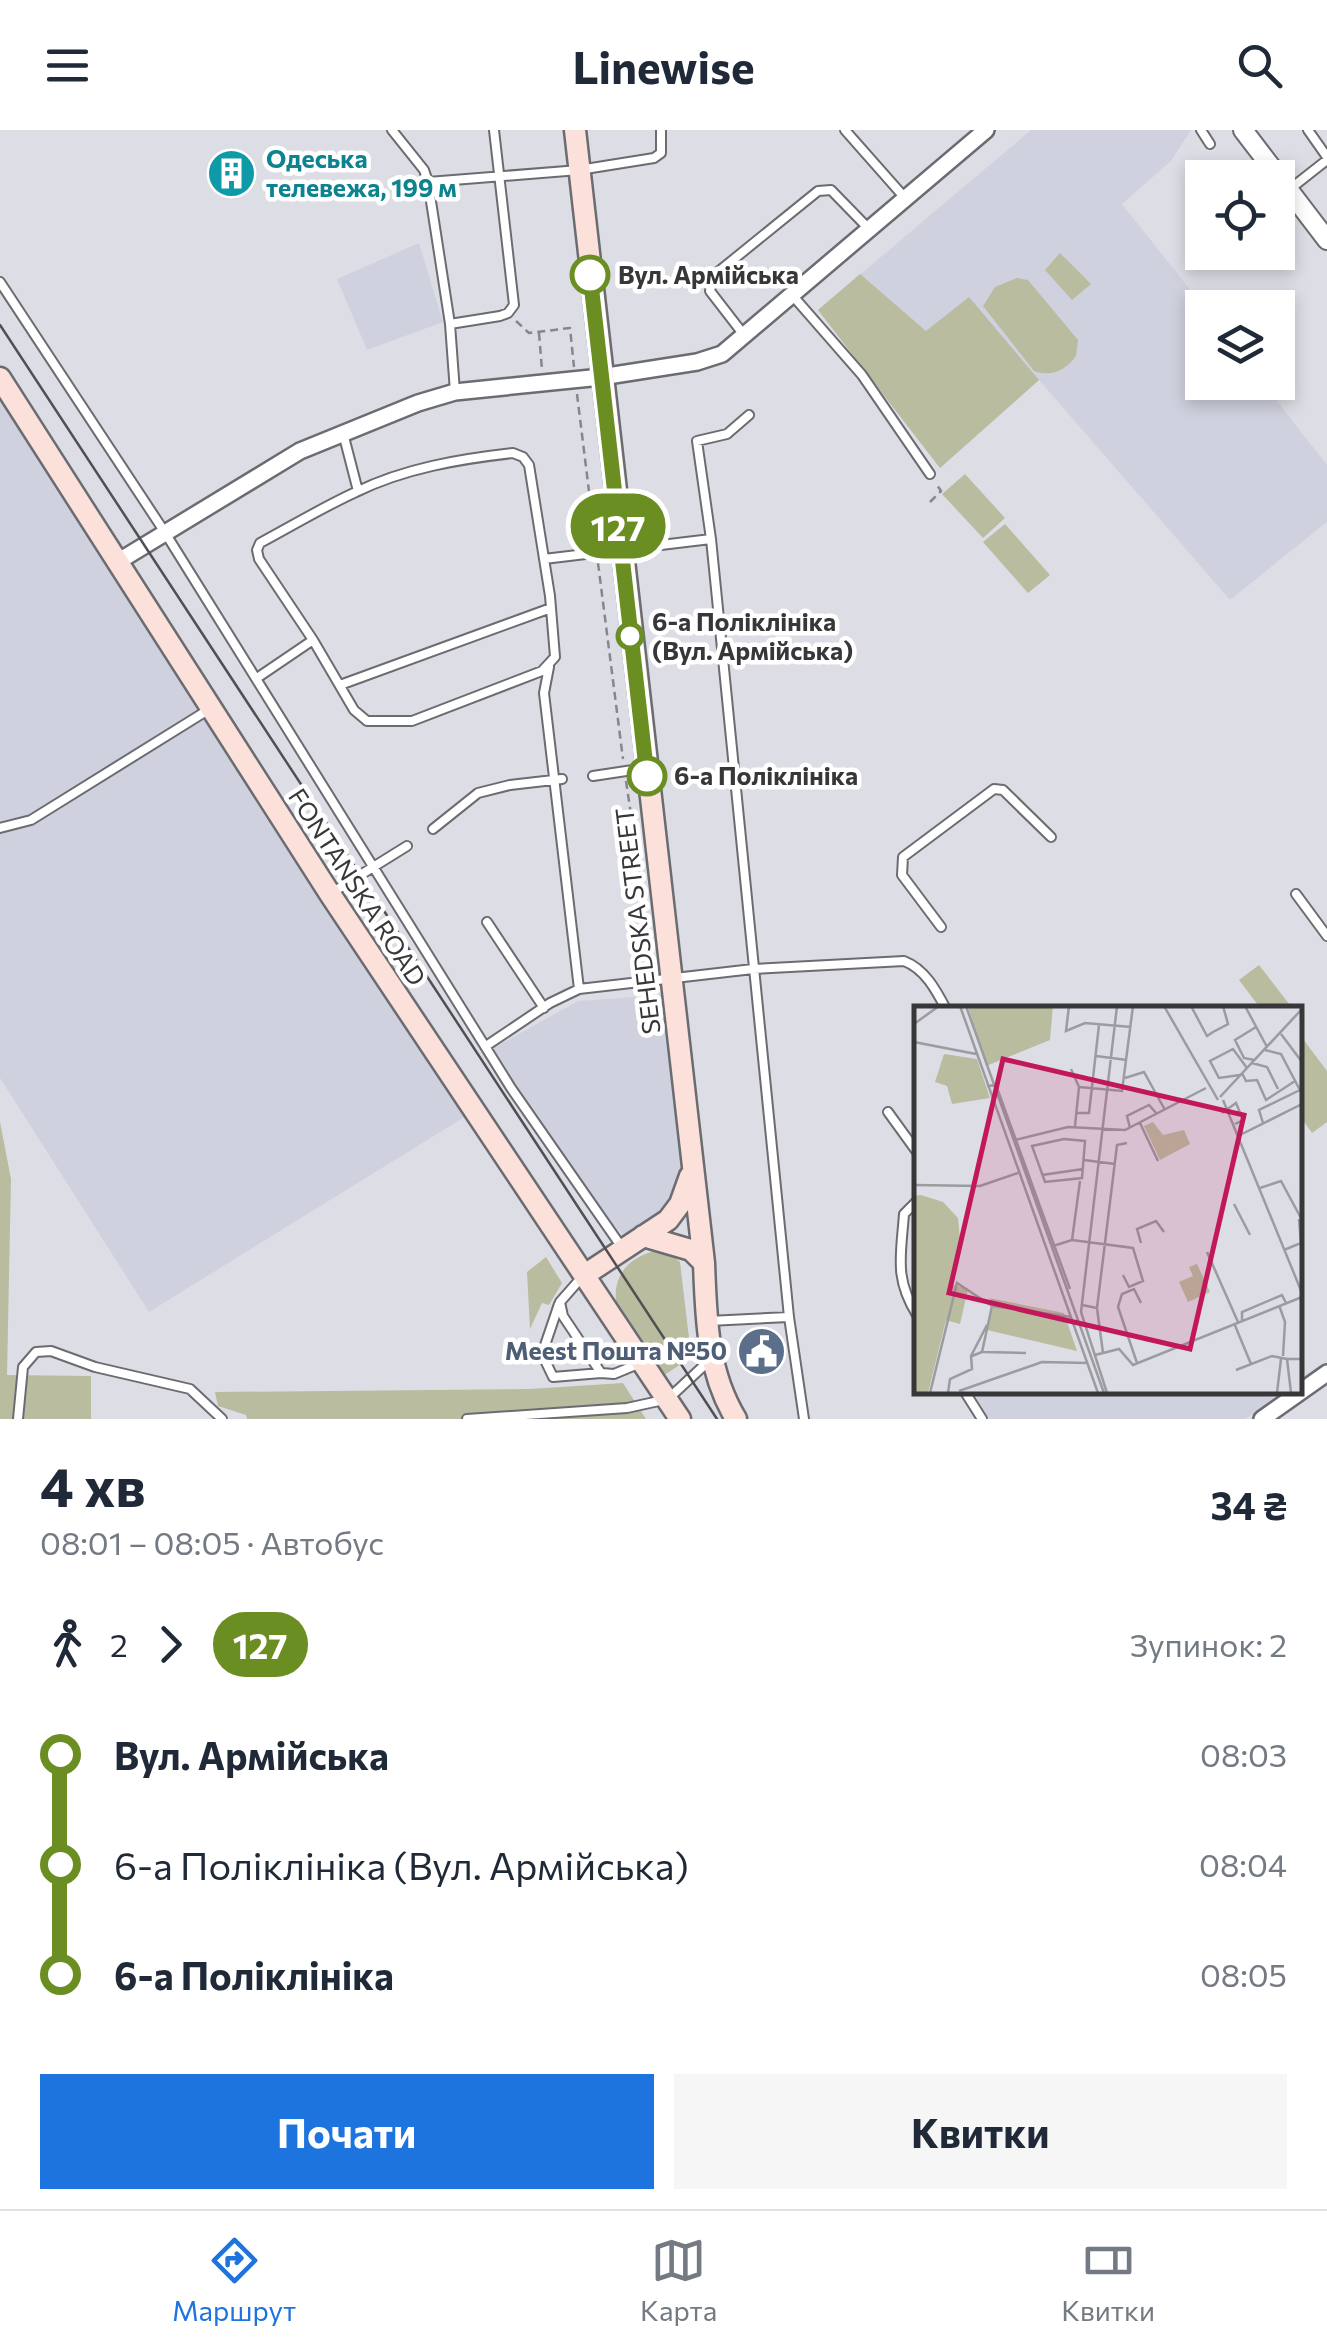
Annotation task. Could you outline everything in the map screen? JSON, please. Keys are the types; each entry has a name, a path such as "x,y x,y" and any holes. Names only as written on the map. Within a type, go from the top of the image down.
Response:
{"main road":[{"name":"SEHEDSKA STREET","path":"575,130 621,551 635,769 670,978 704,1263 711,1359"},
{"name":"FONTANSKA ROAD","path":"0,378 330,894 680,1419"},
{"path":"586,1274 668,1220 680,1204 692,1170"},
{"path":"643,1236 691,1250 704,1263"},
{"path":"711,1359 736,1419"}],"street":[{"path":"119,561 164,530 300,451 454,392 601,377 697,362 722,354 986,130"},
{"path":"1243,130 1267,160"},
{"path":"1295,196 1327,240"},
{"path":"1302,1391 1327,1373"},
{"path":"1262,1419 1297,1394"}],"lane":[{"path":"392,130 424,170 428,182 450,324 454,392"},
{"path":"450,324 508,314 514,305 494,130"},
{"path":"428,182 579,170 654,158 661,154 662,130"},
{"path":"844,130 905,198"},
{"path":"1201,130 1210,144"},
{"path":"1295,185 1327,158 1308,130"},
{"path":"744,335 710,290 713,276 818,191 831,190 870,230"},
{"path":"0,282 164,530 486,1046 624,1249"},
{"path":"793,296 862,375 930,474"},
{"path":"750,416 727,434 697,441 711,540 753,969 804,1419"},
{"path":"343,434 358,490"},
{"path":"549,667 412,721 367,721 354,710 257,550 260,543 358,490 415,470 466,458 514,453 529,465 551,608 554,658 544,693 558,779 579,990"},
{"path":"544,559 711,540"},
{"path":"340,686 551,608"},
{"path":"257,678 313,640"},
{"path":"0,828 31,820 212,707"},
{"path":"593,776 635,769"},
{"path":"433,829 478,793 558,779"},
{"path":"940,927 902,875 903,857 994,788 1003,790 1051,837"},
{"path":"330,894 407,846"},
{"path":"1296,894 1327,936"},
{"path":"487,922 544,1008"},
{"path":"486,1046 579,990 753,969 904,961 915,965 944,1006"},
{"path":"888,1112 914,1148"},
{"path":"914,1204 904,1214 900,1272 901,1286 914,1310"},
{"path":"586,1274 560,1302 542,1354 553,1376 614,1374 643,1362"},
{"path":"560,1302 563,1316 601,1374"},
{"path":"706,1321 790,1317"},
{"path":"18,1419 23,1367 36,1352 51,1351 95,1367 190,1389 222,1419"},
{"path":"467,1419 626,1408 668,1399 711,1359"},
{"path":"966,1394 982,1419"}],"path":[{"path":"508,314 529,332 570,328 597,554 635,769 645,904"},
{"path":"538,332 542,371"},
{"path":"930,474 941,491 930,502"}],"shaded area":[{"path":"1031,130 1191,130 1171,161 1122,204 1190,290 1185,290 1185,400 1276,400 1327,465 1327,522 1230,600 1039,380 940,468 818,310"},
{"path":"419,243 443,322 367,350 337,279"},
{"path":"0,381 471,1113 149,1312 0,1078"},
{"path":"663,995 686,1167 670,1205 640,1229 623,1234 596,1210 490,1050 578,1001"},
{"path":"1270,1394 1274,1399 1245,1419 989,1419 976,1396"}],"green space":[{"path":"1060,253 1091,284 1072,300 1045,270"},
{"path":"860,274 926,331 969,297 1039,380 940,468 818,310"},
{"path":"1017,278 1028,280 1078,340 1076,356 1057,371 1034,371 983,306 995,287"},
{"path":"965,474 1005,518 983,538 942,494"},
{"path":"1005,524 1050,575 1028,593 983,542"},
{"path":"1259,965 1291,1006 1259,1006 1239,980"},
{"path":"1302,1038 1327,1071 1327,1122 1312,1133 1302,1119"},
{"path":"0,1122 11,1179 7,1375 91,1376 91,1419 0,1419"},
{"path":"654,1251 671,1254 680,1262 689,1338 681,1364 666,1374 661,1373 618,1313 616,1302 621,1273 634,1260"},
{"path":"546,1257 562,1283 549,1305 542,1303 530,1329 527,1272"},
{"path":"623,1383 646,1419 247,1419 246,1415 218,1406 215,1392 530,1389"}],"tram line":[{"path":"0,325 717,1419"}],"bus line":[{"name":"127","path":"590,275 647,776"}],"place":[{"name":"Одеська телевежа, 199 м","path":"231,173"},
{"name":"Вул. Армійська","path":"590,275"},
{"name":"6-а Поліклініка (Вул. Армійська)","path":"630,636"},
{"name":"6-а Поліклініка","path":"647,776"},
{"name":"Meest Пошта №50","path":"762,1351"}]}
